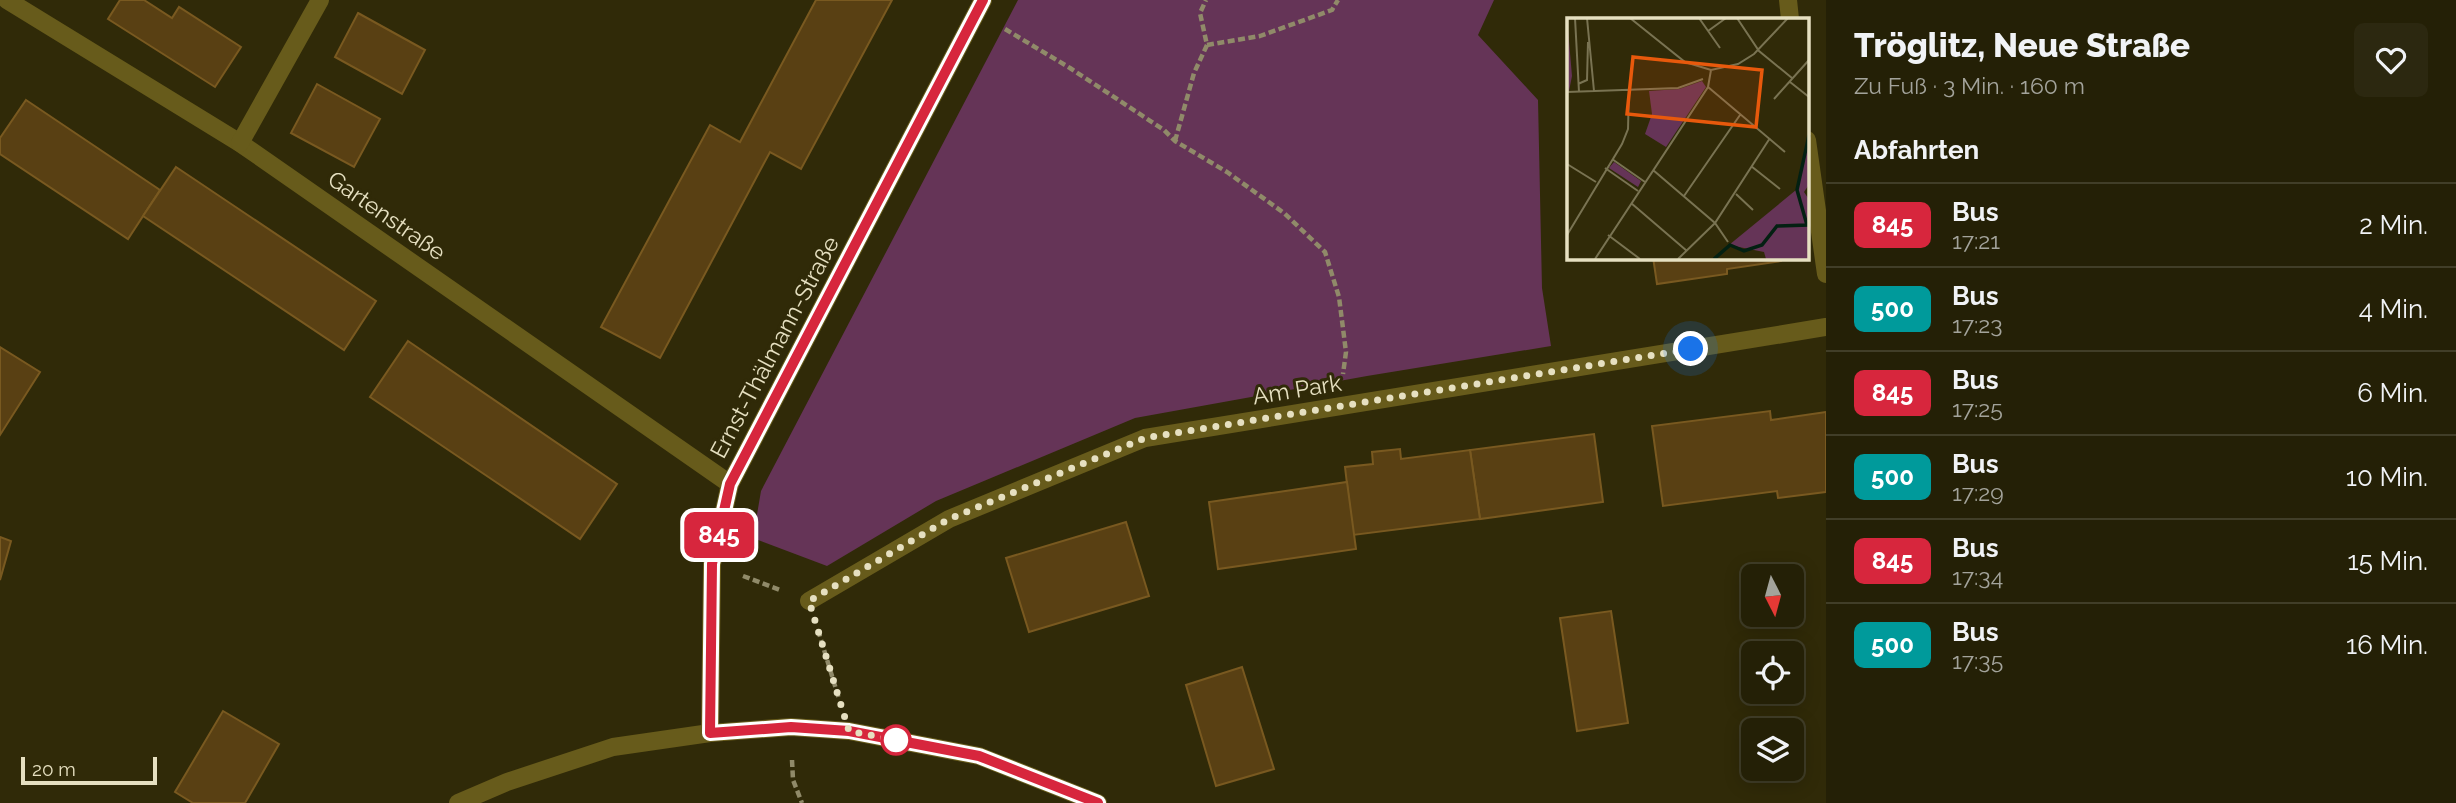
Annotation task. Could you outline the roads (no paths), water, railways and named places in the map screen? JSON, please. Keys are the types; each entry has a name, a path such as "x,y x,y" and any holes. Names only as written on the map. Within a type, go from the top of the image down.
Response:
{"street":[{"name":"Gartenstraße","path":"7,0 240,143 730,484"},
{"path":"240,143 320,0"},
{"path":"1788,0 1790,18"},
{"name":"Ernst-Thälmann-Straße","path":"710,733 712,564 730,484 980,6"},
{"path":"1808,147 1826,274"},
{"name":"Am Park","path":"809,601 949,519 1145,438 1826,327"},
{"path":"458,803 507,782 612,747 710,733 791,727 849,731 979,756 1098,803"}]}
